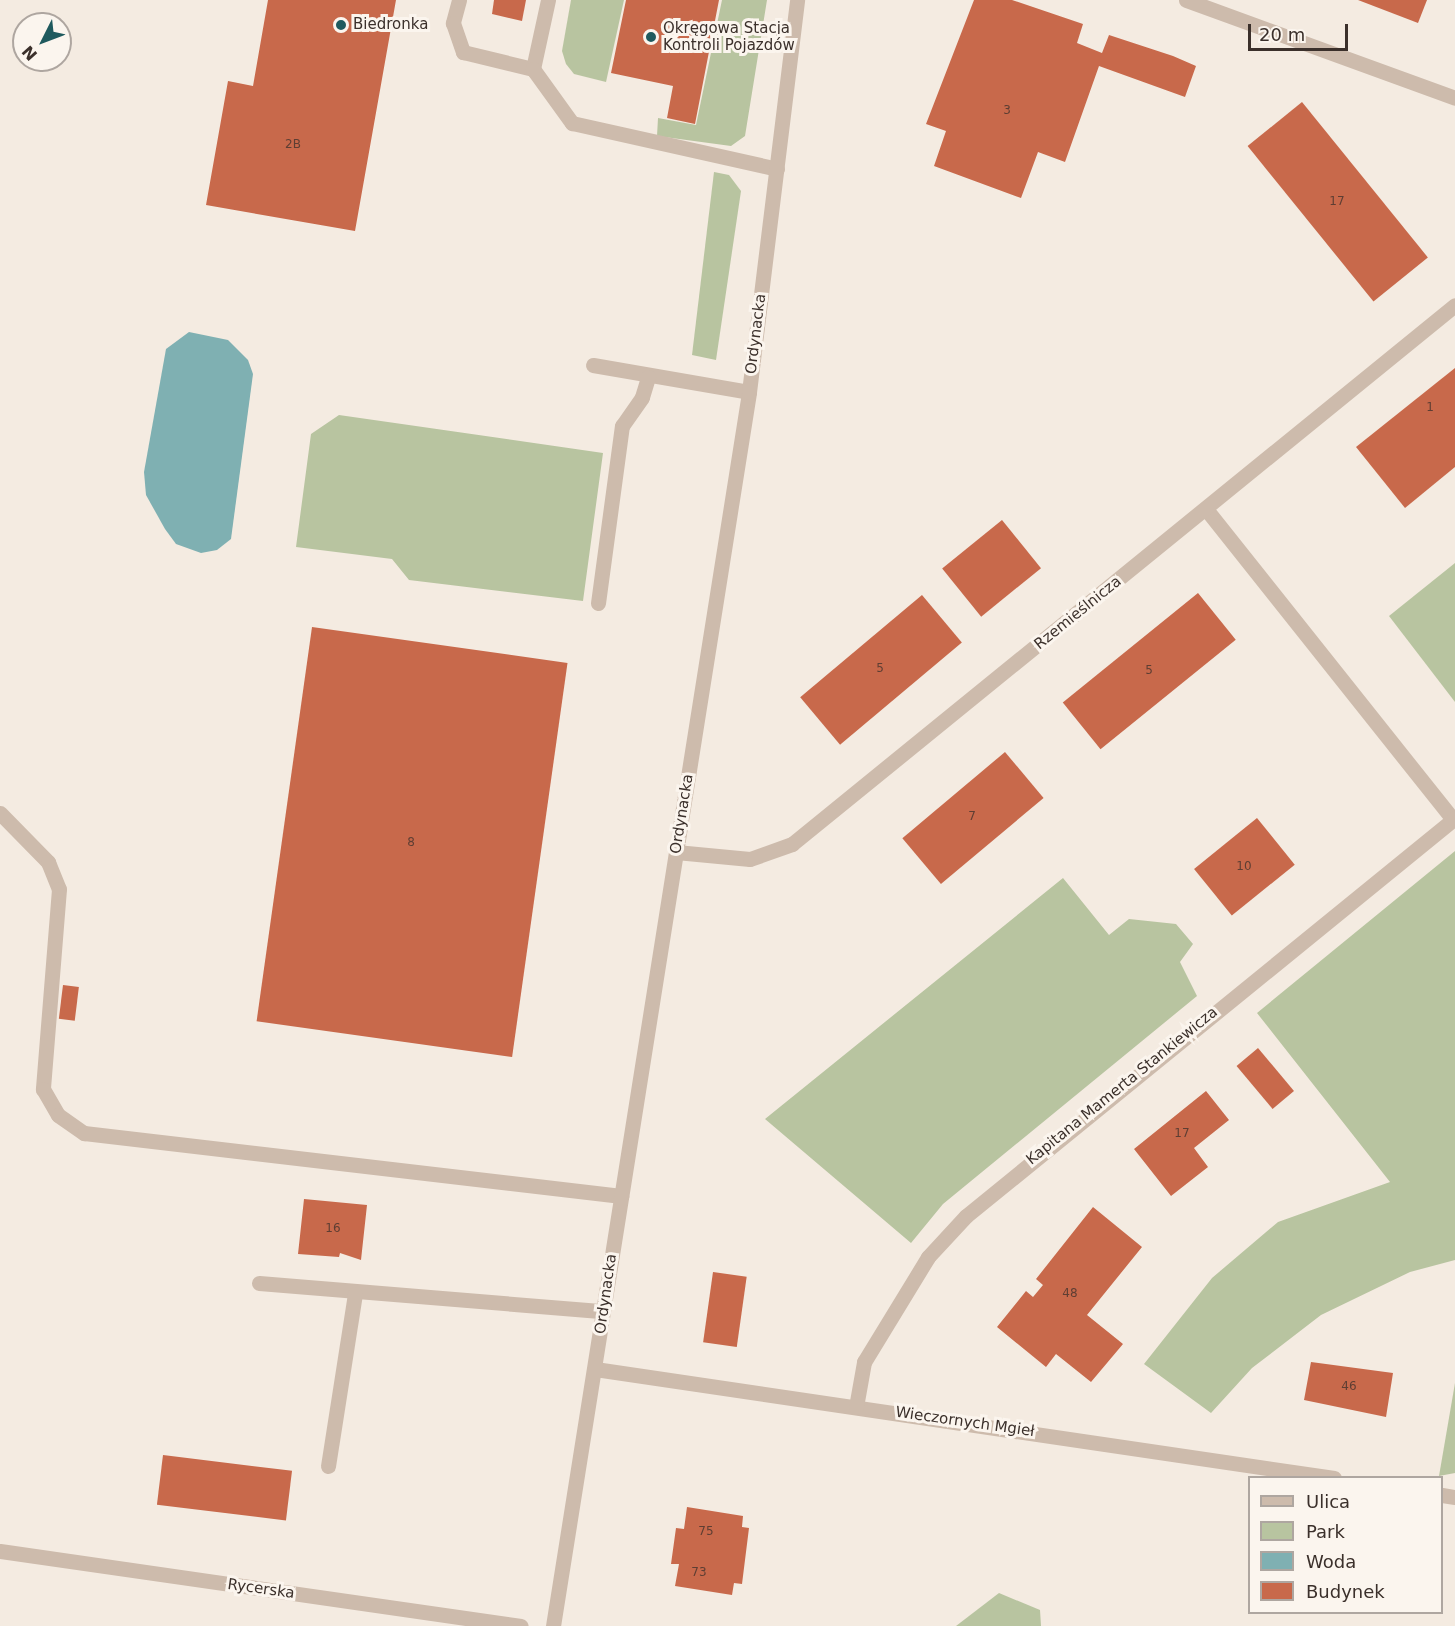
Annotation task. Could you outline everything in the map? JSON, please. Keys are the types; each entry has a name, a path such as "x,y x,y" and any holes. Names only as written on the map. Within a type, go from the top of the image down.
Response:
{"street":[{"path":"459,0 453,23 463,52 533,69 572,123 777,169"},
{"path":"533,69 548,0"},
{"name":"Ordynacka","path":"553,1626 749,392 797,0"},
{"path":"1186,0 1455,99"},
{"name":"Rzemieślnicza","path":"676,852 750,859 792,844 1455,305"},
{"path":"593,365 648,377 749,392"},
{"path":"598,603 622,426 642,397 648,377"},
{"path":"1206,508 1454,819"},
{"path":"0,813 48,862 59,889 43,1089 58,1115 84,1133 621,1196"},
{"name":"Kapitana Mamerta Stankiewicza","path":"855,1407 864,1362 928,1257 966,1216 1454,819"},
{"path":"259,1282 355,1294 603,1311"},
{"path":"328,1466 355,1294"},
{"name":"Wieczornych Mgieł","path":"595,1369 1321,1476"},
{"name":"Rycerska","path":"0,1551 521,1626"}],"green space":[{"path":"571,0 624,0 606,82 574,74 566,64 562,51"},
{"path":"722,0 767,0 745,136 731,146 657,136 658,118 696,125"},
{"path":"714,172 729,175 741,191 716,360 692,355"},
{"path":"339,415 603,453 583,601 409,580 392,559 296,547 311,434"},
{"path":"1455,563 1455,702 1389,616"},
{"path":"1455,851 1455,1260 1410,1272 1321,1315 1252,1368 1211,1413 1144,1364 1212,1278 1278,1222 1390,1182 1257,1013"},
{"path":"1063,878 1109,935 1129,919 1176,924 1193,944 1180,962 1197,996 943,1204 911,1243 765,1119"},
{"path":"1455,1383 1455,1473 1439,1476"},
{"path":"999,1593 1040,1610 1041,1626 956,1626"}],"water":[{"path":"189,332 228,340 248,360 253,374 231,539 217,550 201,553 176,544 165,529 146,495 144,472 166,349"}],"building":[{"path":"268,0 396,0 355,231 206,205 228,81 253,86"},
{"path":"494,0 526,0 522,21 492,14"},
{"name":"Okręgowa Stacja Kontroli Pojazdów","path":"626,0 719,0 695,124 667,118 673,86 611,73"},
{"path":"974,0 1012,0 1083,24 1077,43 1102,53 1109,35 1196,66 1185,97 1099,66 1065,162 1038,152 1021,198 934,166 946,131 926,124"},
{"path":"1358,0 1427,0 1418,23"},
{"path":"1302,102 1428,257 1373,301 1248,146"},
{"path":"1455,368 1455,467 1405,508 1356,447"},
{"path":"1002,520 1041,568 981,617 942,568"},
{"path":"1198,593 1236,640 1101,749 1063,703"},
{"path":"922,595 962,642 840,745 800,697"},
{"path":"312,627 567,663 512,1057 257,1021"},
{"path":"1005,752 1044,798 941,884 902,838"},
{"path":"1257,818 1295,865 1232,916 1194,869"},
{"path":"63,985 79,987 75,1021 59,1019"},
{"path":"1258,1048 1294,1091 1273,1109 1237,1066"},
{"path":"1206,1091 1229,1120 1194,1148 1208,1167 1171,1196 1134,1149"},
{"path":"304,1199 367,1205 361,1260 340,1253 339,1257 298,1254"},
{"path":"1093,1207 1142,1247 1087,1315 1123,1344 1091,1382 1056,1354 1046,1367 997,1327 1026,1291 1033,1297 1043,1285 1036,1279"},
{"path":"713,1272 747,1277 737,1347 703,1342"},
{"path":"1311,1362 1393,1373 1386,1417 1304,1400"},
{"path":"163,1455 292,1471 286,1520 157,1505"},
{"path":"687,1507 743,1516 742,1527 749,1528 742,1584 734,1583 732,1595 675,1586 679,1564 671,1564 676,1528 684,1529"}],"place":[{"name":"Biedronka","path":"341,25"},
{"name":"Okręgowa Stacja Kontroli Pojazdów","path":"651,37"}]}
